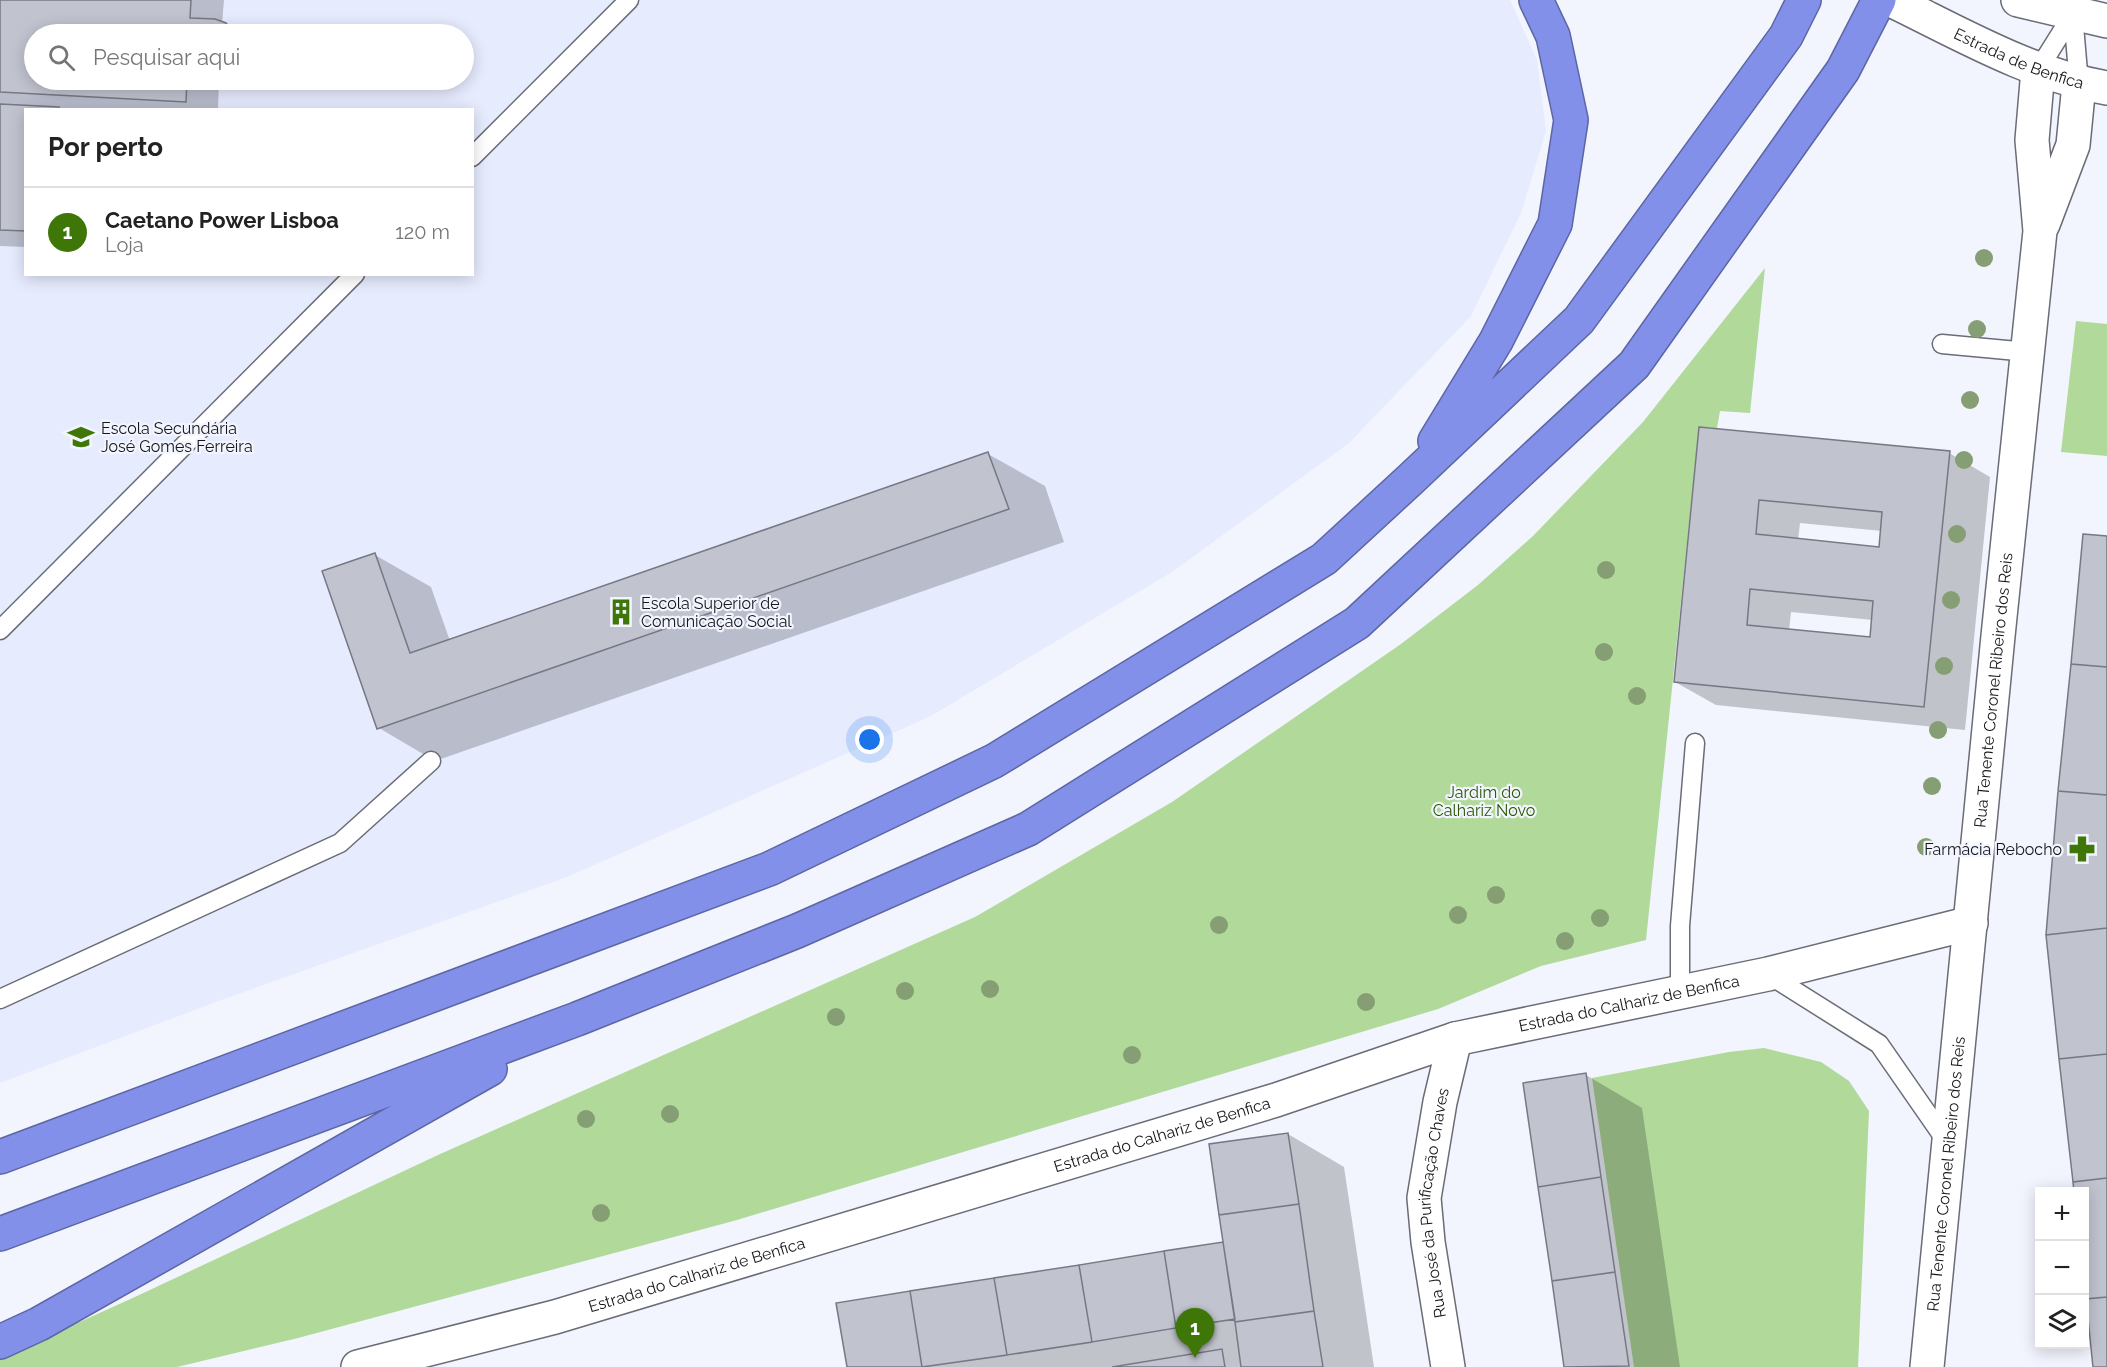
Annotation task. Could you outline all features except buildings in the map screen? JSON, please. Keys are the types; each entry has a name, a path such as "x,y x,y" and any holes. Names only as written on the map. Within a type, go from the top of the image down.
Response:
{"highway":[{"path":"1412,478 1496,341 1555,224 1571,120 1553,36 1536,0"},
{"path":"0,1157 769,869 994,761 1324,559 1579,320 1786,36 1804,0"},
{"path":"0,1234 577,1019 797,931 1028,829 1357,623 1634,365 1843,70 1879,0"},
{"path":"0,1342 39,1324 577,1019"}],"street":[{"name":"Estrada de Benfica","path":"1891,0 2038,70 2093,86"},
{"path":"2018,0 2107,21"},
{"name":"Rua Tenente Coronel Ribeiro dos Reis","path":"1927,1367 2040,231 2032,140 2038,70"},
{"name":"Rua Tenente Coronel Ribeiro dos Reis","path":"2040,231 2093,86"},
{"name":"Estrada do Calhariz de Benfica","path":"358,1367 555,1317 1276,1100 1455,1039 1768,974 1971,923"},
{"name":"Rua José da Purificação Chaves","path":"1448,1367 1428,1242 1424,1198 1440,1102 1455,1039"}],"lane":[{"path":"474,155 629,0"},
{"path":"2038,70 2073,14"},
{"path":"2073,14 2093,86"},
{"path":"0,630 353,276"},
{"path":"1942,344 2028,352"},
{"path":"1680,993 1680,927 1695,743"},
{"path":"0,999 340,843 431,761"},
{"path":"1768,974 1879,1044 1950,1146"}],"shaded area":[{"path":"0,0 1510,0 1537,60 1546,131 1521,213 1471,316 1349,443 1172,572 929,717 567,877 224,999 0,1083"}],"green space":[{"name":"Jardim do Calhariz Novo","path":"1765,268 1750,413 1720,411 1717,428 1699,427 1646,940 1541,966 1438,1009 737,1220 298,1338 177,1367 0,1367 0,1358 438,1155 975,917 1172,802 1401,644 1478,585 1533,536 1643,422"},
{"path":"2076,321 2107,324 2107,456 2061,452"},
{"path":"1764,1048 1821,1062 1849,1081 1869,1111 1858,1367 1634,1367 1592,1078 1729,1052"}],"place":[{"name":"Escola Secundária José Gomes Ferreira","path":"81,437"},
{"name":"Escola Superior de Comunicação Social","path":"621,612"},
{"name":"Farmácia Rebocho","path":"2082,849"},
{"name":"Caetano Power Lisboa","path":"1195,1358"}]}
